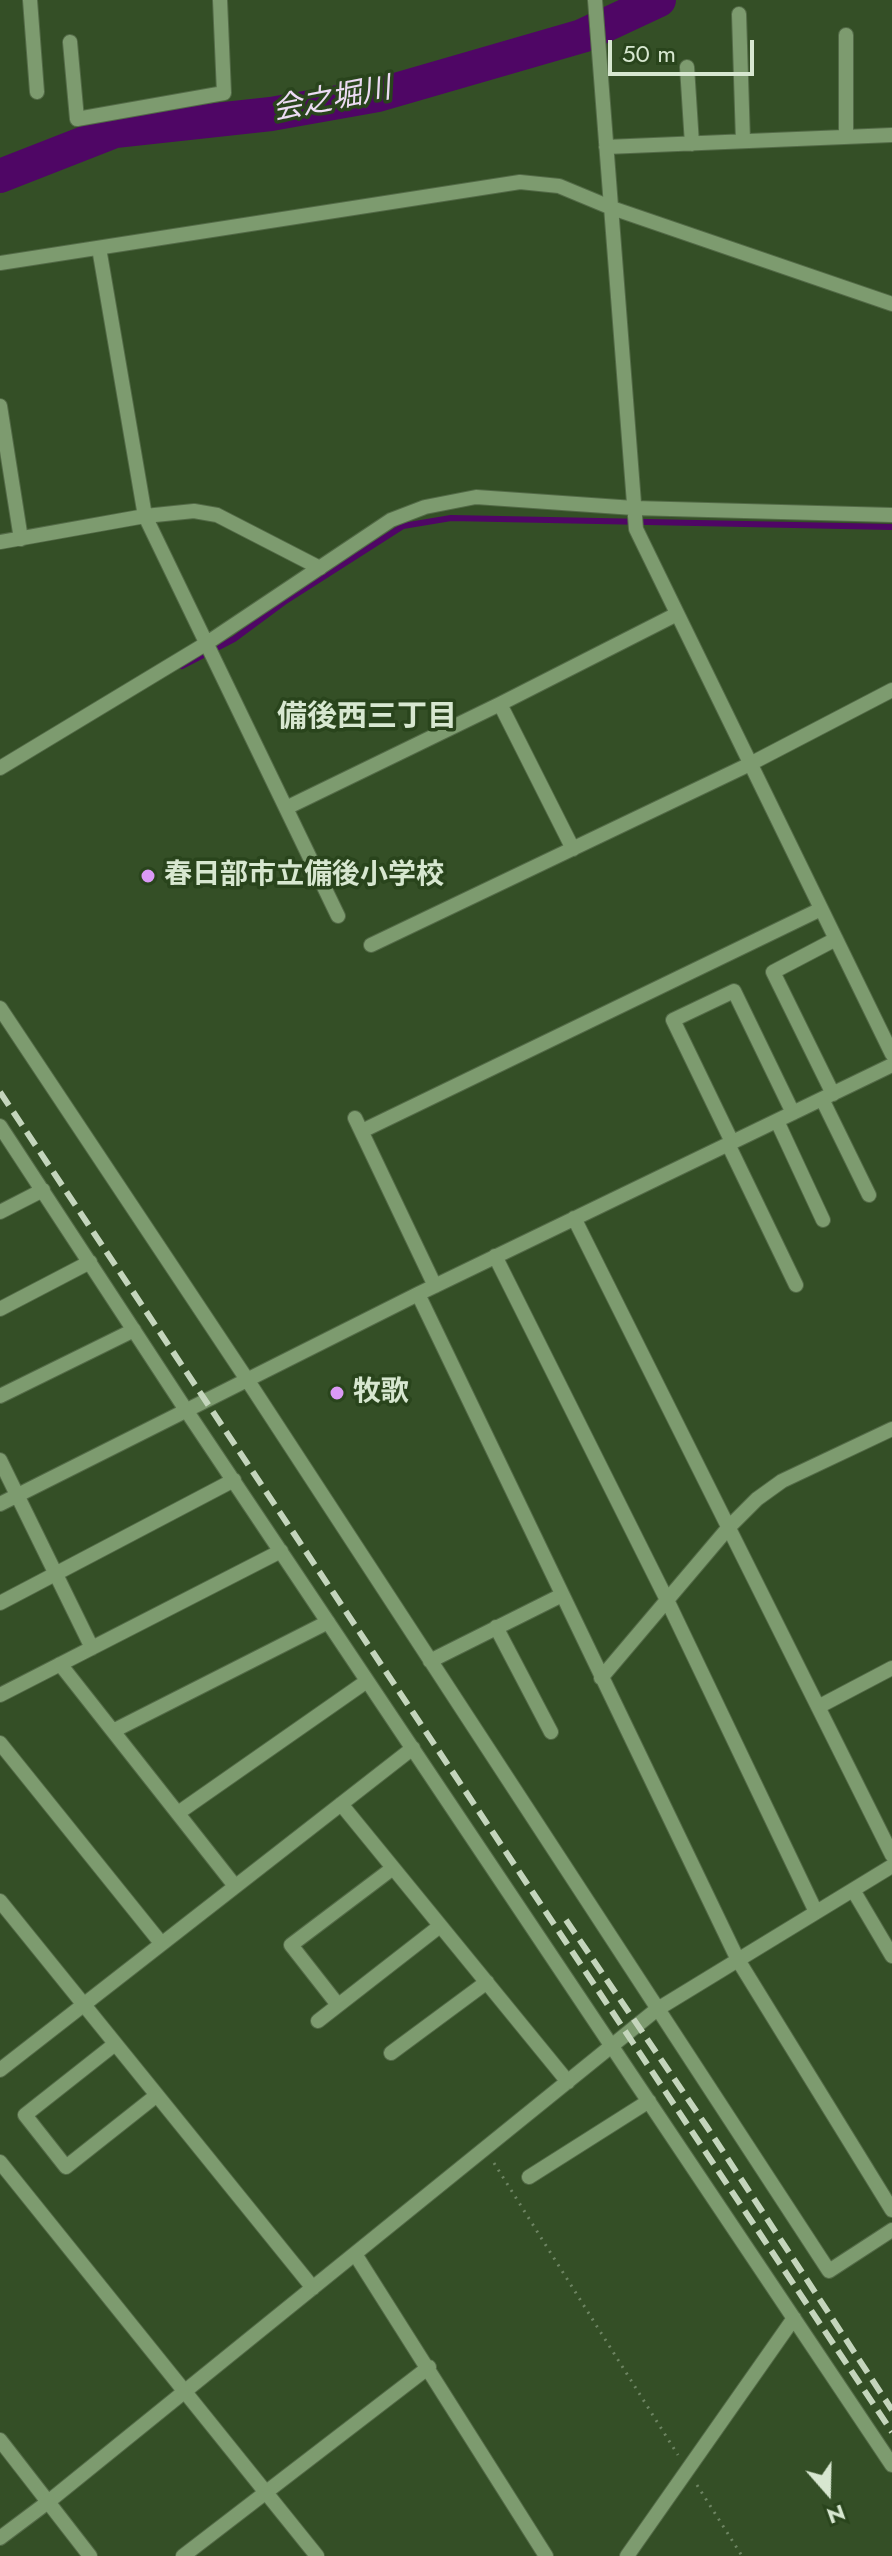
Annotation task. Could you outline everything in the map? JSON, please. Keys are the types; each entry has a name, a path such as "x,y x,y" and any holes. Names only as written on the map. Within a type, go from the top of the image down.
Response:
{"street":[{"path":"30,0 37,92"},
{"path":"70,42 77,119 224,93 220,0"},
{"path":"595,0 636,529 892,1054"},
{"path":"739,14 743,141"},
{"path":"846,35 846,137"},
{"path":"687,67 692,144"},
{"path":"606,147 892,135"},
{"path":"0,263 520,182 559,186 612,208 892,304"},
{"path":"99,248 145,516 338,916"},
{"path":"0,406 21,539"},
{"path":"0,768 207,643 391,520 425,507 476,497 634,508 892,515"},
{"path":"0,542 145,516 194,511 217,515 320,568"},
{"path":"286,808 677,614"},
{"path":"371,945 750,764 892,690"},
{"path":"500,704 573,849"},
{"path":"435,1286 358,1125 821,909"},
{"path":"836,939 773,972 869,1195"},
{"path":"793,1113 734,991 673,1020 796,1285"},
{"path":"0,1008 248,1381 829,2271 888,2233 892,2250"},
{"path":"0,1504 495,1256 892,1065"},
{"path":"777,1121 823,1220"},
{"path":"0,1126 186,1410 892,2465"},
{"path":"0,1212 43,1190"},
{"path":"574,1218 892,1855"},
{"path":"495,1256 667,1600 816,1912"},
{"path":"0,1309 90,1262"},
{"path":"418,1294 738,1960 892,2210"},
{"path":"0,1396 134,1330"},
{"path":"601,1678 729,1527 757,1499 782,1481 892,1429"},
{"path":"0,1460 92,1648"},
{"path":"0,1603 234,1480"},
{"path":"0,1695 281,1551"},
{"path":"430,1661 562,1595"},
{"path":"113,1731 328,1622"},
{"path":"496,1627 551,1732"},
{"path":"60,1664 235,1886"},
{"path":"818,1707 892,1668"},
{"path":"178,1813 367,1681"},
{"path":"0,1743 161,1943"},
{"path":"0,2070 413,1748"},
{"path":"341,1804 568,2082"},
{"path":"0,2538 656,2010 892,1866"},
{"path":"338,2005 291,1945 393,1868"},
{"path":"853,1890 892,1956"},
{"path":"0,1901 313,2288"},
{"path":"0,1927 13,1917"},
{"path":"318,2021 440,1926"},
{"path":"391,2053 487,1982"},
{"path":"115,2044 25,2115 66,2167 157,2095"},
{"path":"529,2177 649,2101"},
{"path":"0,2162 317,2556"},
{"path":"355,2254 546,2556"},
{"path":"627,2556 794,2318"},
{"path":"183,2556 429,2367"},
{"path":"0,2440 90,2556"}],"path":[{"path":"485,2149 742,2556"}],"waterway":[{"name":"会之堀川","path":"0,176 115,131 271,114 378,95 582,36 659,0"},
{"path":"182,666 234,639 284,602 403,526 451,518 892,527"}],"railway":[{"path":"0,1092 892,2432"},
{"path":"566,1920 707,2127 892,2410"}],"place":[{"name":"春日部市立備後小学校","path":"148,876"},
{"name":"牧歌","path":"337,1393"}],"district":[{"name":"備後西三丁目","path":"367,719"}]}
